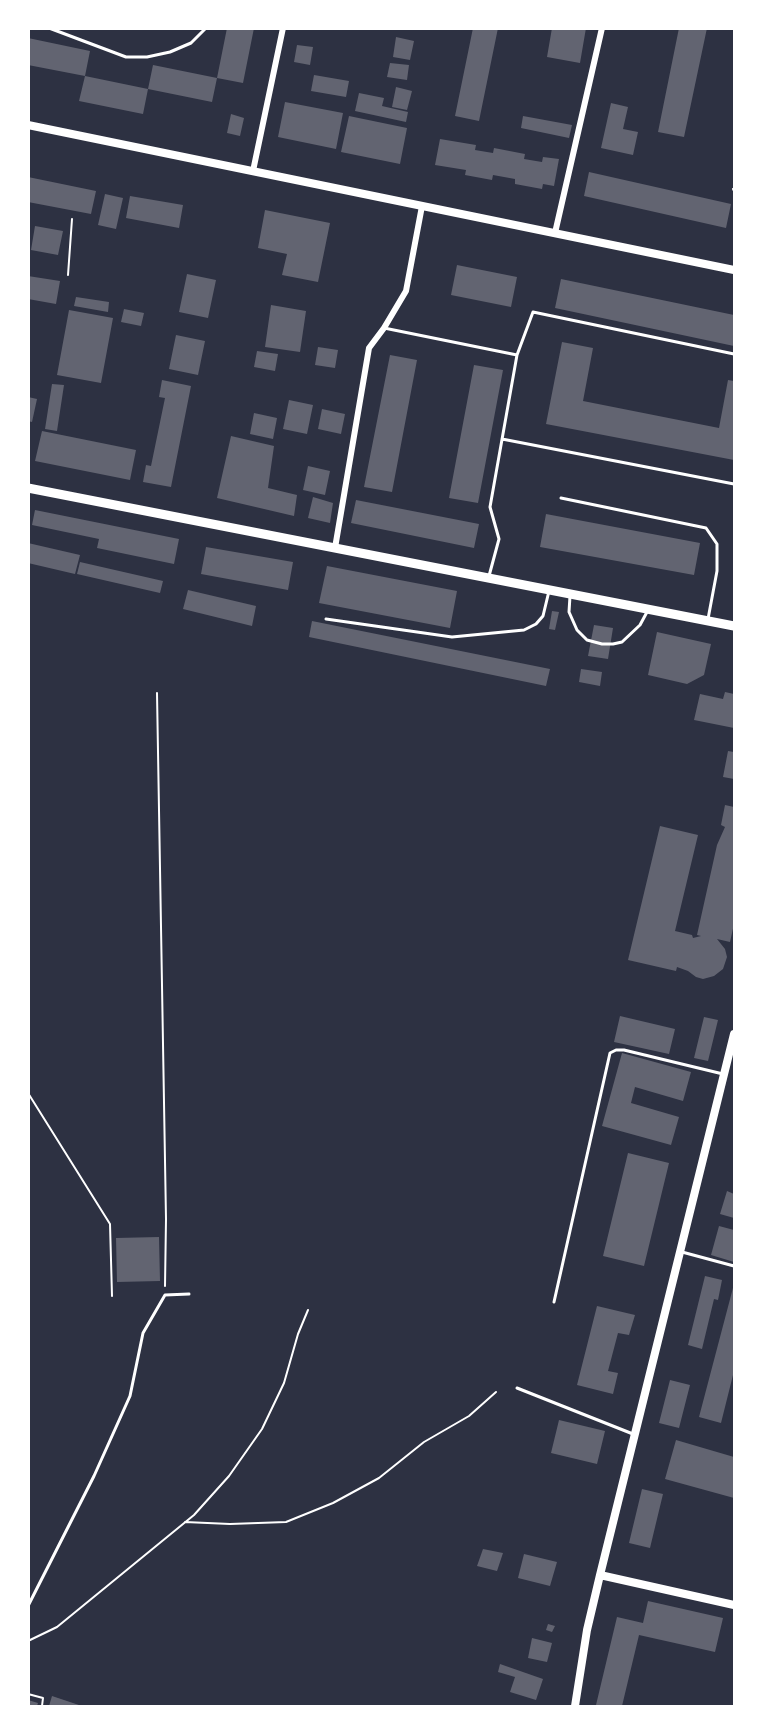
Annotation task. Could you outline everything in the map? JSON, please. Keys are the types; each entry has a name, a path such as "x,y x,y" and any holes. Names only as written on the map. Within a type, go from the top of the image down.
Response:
{"main road":[{"path":"28,488 735,626"}],"street":[{"path":"253,171 284,28"},
{"path":"555,233 602,28"},
{"path":"28,125 735,270"},
{"path":"335,548 369,348 406,291 422,206"},
{"path":"575,1707 587,1630 600,1575 735,1034"},
{"path":"600,1575 735,1605"}],"lane":[{"path":"49,28 126,57 147,57 170,52 191,43 206,28"},
{"path":"489,578 499,539 490,507 517,355 533,312 735,354"},
{"path":"384,328 517,355"},
{"path":"502,439 735,484"},
{"path":"561,498 706,528 717,543 717,572 708,621"},
{"path":"326,619 452,637 525,630 536,624 543,616 549,590"},
{"path":"570,594 569,612 577,630 587,640 602,644 622,642 640,625 648,609"},
{"path":"554,1302 610,1053 624,1050 724,1075"},
{"path":"680,1251 735,1266"},
{"path":"28,1606 94,1476 130,1396 142,1348 143,1334 165,1295 189,1294"},
{"path":"517,1388 634,1435"}],"path":[{"path":"68,275 72,219"},
{"path":"157,693 166,1219 165,1295"},
{"path":"28,1093 110,1224 112,1296"},
{"path":"28,1641 57,1627 186,1522 229,1476 262,1429 284,1383 298,1334 308,1310"},
{"path":"186,1522 230,1524 286,1522 333,1503 379,1478 424,1443 469,1416 496,1392"},
{"path":"28,1694 43,1698 42,1707"}],"building":[{"path":"227,28 254,28 243,83 217,78"},
{"path":"473,28 498,28 479,121 455,116"},
{"path":"552,28 586,28 580,63 547,57"},
{"path":"679,28 707,28 684,137 658,132"},
{"path":"396,37 414,41 410,60 393,57"},
{"path":"28,38 90,51 85,76 28,65"},
{"path":"297,45 313,47 310,65 294,62"},
{"path":"390,63 409,65 407,80 387,77"},
{"path":"153,65 217,78 212,102 148,89"},
{"path":"314,75 349,81 346,97 311,91"},
{"path":"85,76 148,89 143,114 79,101"},
{"path":"396,87 412,91 407,110 392,107"},
{"path":"359,93 384,98 382,106 408,112 406,122 355,111"},
{"path":"285,102 343,113 336,149 278,137"},
{"path":"611,103 628,107 623,129 638,132 633,155 601,148"},
{"path":"231,114 244,118 240,136 227,133"},
{"path":"349,116 407,128 400,164 341,152"},
{"path":"523,116 572,125 569,138 521,128"},
{"path":"440,139 476,145 475,150 493,153 494,148 525,154 524,159 542,162 543,157 559,159 554,186 543,184 542,189 515,184 515,179 493,175 492,180 465,175 466,170 435,165"},
{"path":"589,172 731,204 726,228 584,196"},
{"path":"28,177 96,191 91,214 28,202"},
{"path":"105,194 123,198 116,229 98,225"},
{"path":"130,196 183,205 179,228 126,218"},
{"path":"265,210 330,223 318,282 282,275 287,254 258,248"},
{"path":"35,226 63,231 58,255 31,250"},
{"path":"457,265 517,277 511,307 451,295"},
{"path":"187,274 216,280 208,318 179,312"},
{"path":"28,276 60,281 56,304 28,299"},
{"path":"561,279 734,315 734,346 555,308"},
{"path":"76,297 109,302 108,312 74,306"},
{"path":"271,305 306,311 300,352 265,347"},
{"path":"124,309 144,313 141,326 121,322"},
{"path":"69,310 113,318 101,383 57,375"},
{"path":"176,335 205,341 198,375 169,369"},
{"path":"562,342 593,348 583,401 719,428 728,380 734,381 734,460 546,424"},
{"path":"318,347 338,350 335,368 315,365"},
{"path":"257,351 278,354 275,371 254,367"},
{"path":"390,355 417,360 392,492 364,487"},
{"path":"474,365 503,370 478,503 449,498"},
{"path":"162,380 191,386 171,487 143,482 146,465 151,466 165,398 159,397"},
{"path":"52,384 64,385 57,431 45,429"},
{"path":"28,397 37,399 32,422 28,421"},
{"path":"289,400 313,405 307,434 283,429"},
{"path":"322,409 345,414 341,434 318,429"},
{"path":"254,413 277,418 273,439 250,434"},
{"path":"42,431 136,450 130,480 35,461"},
{"path":"231,436 274,446 268,488 297,495 294,516 217,498"},
{"path":"308,466 330,471 325,495 303,490"},
{"path":"313,497 333,503 330,523 308,518"},
{"path":"356,500 479,524 474,548 351,523"},
{"path":"35,510 179,539 174,564 97,548 99,539 32,525"},
{"path":"546,514 700,543 694,575 540,547"},
{"path":"28,543 80,555 75,574 28,563"},
{"path":"206,547 293,562 288,590 201,574"},
{"path":"80,562 163,581 160,593 77,574"},
{"path":"327,566 457,591 450,628 319,603"},
{"path":"188,590 256,606 252,626 183,609"},
{"path":"552,611 559,612 555,630 549,629"},
{"path":"312,621 550,669 546,686 309,637"},
{"path":"594,625 613,628 608,659 588,656"},
{"path":"657,632 711,644 704,675 687,684 648,675"},
{"path":"581,669 602,672 600,686 579,682"},
{"path":"725,692 734,694 734,728 694,720 700,694 723,699"},
{"path":"728,751 734,752 734,779 723,777"},
{"path":"725,805 734,807 734,924 730,942 717,939 725,949 727,957 723,969 714,976 703,979 677,967 676,971 628,960 660,826 698,835 675,931 692,935 693,938 701,936 697,935 717,845 725,827 721,825"},
{"path":"620,1016 675,1029 669,1054 614,1042"},
{"path":"704,1017 718,1020 708,1061 694,1058"},
{"path":"622,1053 691,1072 683,1101 635,1087 631,1103 679,1117 671,1145 602,1126"},
{"path":"628,1153 669,1163 644,1266 603,1256"},
{"path":"727,1191 734,1194 734,1218 720,1214"},
{"path":"719,1226 734,1230 734,1262 711,1255"},
{"path":"159,1237 160,1281 117,1282 116,1238"},
{"path":"705,1276 722,1280 718,1300 714,1299 702,1349 688,1345"},
{"path":"734,1284 734,1371 721,1423 699,1417"},
{"path":"597,1306 635,1315 629,1335 618,1333 608,1371 618,1373 613,1394 577,1385"},
{"path":"670,1380 690,1385 679,1428 659,1423"},
{"path":"559,1420 605,1431 597,1464 551,1453"},
{"path":"676,1440 734,1457 734,1498 665,1479"},
{"path":"642,1489 663,1494 650,1548 629,1543"},
{"path":"483,1549 503,1553 497,1571 477,1566"},
{"path":"524,1554 557,1562 550,1586 518,1578"},
{"path":"648,1601 723,1618 715,1652 639,1635 622,1706 596,1705 617,1617 643,1623"},
{"path":"548,1624 555,1626 552,1632 546,1630"},
{"path":"532,1638 552,1643 547,1662 528,1658"},
{"path":"500,1664 543,1679 536,1700 510,1692 515,1677 498,1672"},
{"path":"52,1696 82,1706 49,1706"},
{"path":"28,1700 38,1703 37,1706 28,1706"}]}
